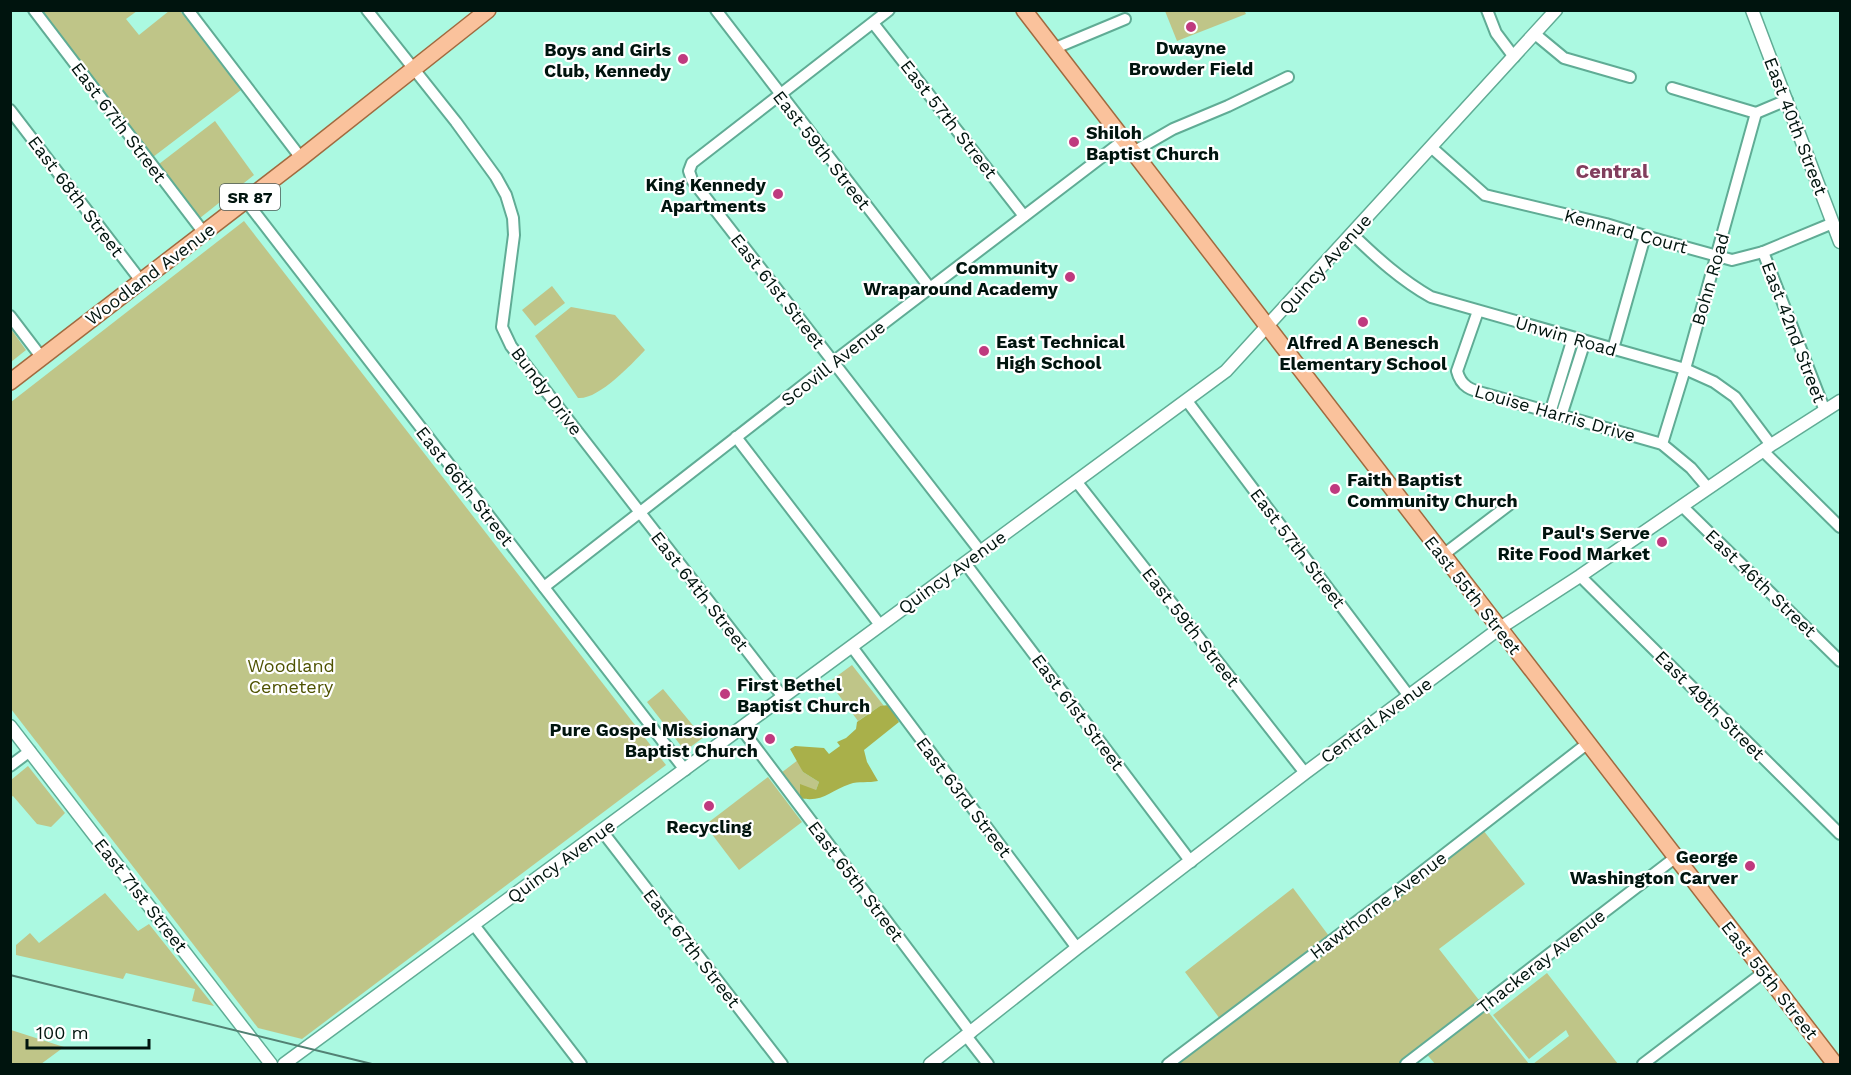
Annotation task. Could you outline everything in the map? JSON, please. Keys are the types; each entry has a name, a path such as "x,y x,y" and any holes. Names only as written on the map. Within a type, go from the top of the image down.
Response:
{"main road":[{"name":"Woodland Avenue","path":"10,382 246,201 488,10"},
{"name":"East 55th Street","path":"1024,10 1835,1065"}],"street":[{"name":"East 67th Street","path":"34,10 204,233"},
{"path":"188,10 301,158"},
{"path":"367,10 414,69"},
{"name":"East 59th Street","path":"716,10 930,288"},
{"path":"779,94 889,10"},
{"path":"1487,10 1496,33 1514,57"},
{"name":"Quincy Avenue","path":"284,1065 1226,371 1557,10"},
{"name":"East 40th Street","path":"1752,10 1840,242"},
{"path":"1053,48 1125,19"},
{"name":"East 57th Street","path":"873,22 1024,216"},
{"path":"1535,34 1564,58 1630,77"},
{"name":"Bundy Drive","path":"414,69 484,159 506,195 513,218 514,235 502,327 511,346 639,513"},
{"name":"Scovill Avenue","path":"544,587 1024,216 1128,146 1228,106 1288,77"},
{"path":"1672,88 1756,113 1787,100"},
{"name":"East 61st Street","path":"779,94 692,163 689,171 692,180 980,551"},
{"name":"East 68th Street","path":"10,110 141,281"},
{"name":"Bohn Road","path":"1662,444 1756,113"},
{"name":"Kennard Court","path":"1431,147 1485,195 1606,224 1732,260 1763,252 1833,223"},
{"name":"East 66th Street","path":"246,201 685,770"},
{"name":"Unwin Road","path":"1352,234 1392,272 1431,297 1685,369 1714,382 1735,397 1767,448 1840,527"},
{"path":"1613,349 1645,237"},
{"name":"East 42nd Street","path":"1763,252 1825,411"},
{"name":"Louise Harris Drive","path":"1478,311 1457,371 1460,380 1469,389 1662,444 1691,468 1708,488"},
{"path":"10,316 42,358"},
{"path":"1556,414 1573,338"},
{"path":"1556,414 1585,341"},
{"name":"East 57th Street","path":"1187,401 1409,696"},
{"name":"Central Avenue","path":"930,1065 1077,948 1305,773 1500,628 1840,401"},
{"path":"736,437 880,625"},
{"name":"East 59th Street","path":"1076,481 1305,773"},
{"path":"1443,555 1510,504"},
{"name":"East 46th Street","path":"1682,506 1840,661"},
{"name":"East 64th Street","path":"639,513 783,698"},
{"name":"East 61st Street","path":"965,563 1191,862"},
{"name":"East 49th Street","path":"1580,576 1840,834"},
{"name":"East 63rd Street","path":"852,647 1077,948"},
{"name":"East 71st Street","path":"10,726 271,1065"},
{"name":"East 65th Street","path":"741,728 969,1035 988,1065"},
{"name":"Hawthorne Avenue","path":"1168,1065 1588,743"},
{"path":"10,766 30,752"},
{"name":"East 67th Street","path":"602,831 782,1065"},
{"name":"Thackeray Avenue","path":"1406,1065 1676,857"},
{"path":"474,925 580,1065"},
{"path":"1643,1065 1764,972"}],"green space":[{"name":"Dwayne Browder Field","path":"1244,10 1246,14 1177,41 1165,11"},
{"path":"41,11 137,11 126,19 139,35 169,11 180,11 241,90 153,157"},
{"path":"215,121 254,175 200,218 159,164"},
{"name":"Woodland Cemetery","path":"244,221 666,765 302,1039 258,1028 11,709 11,402"},
{"path":"552,286 565,303 535,326 522,310"},
{"path":"571,307 615,315 645,350 604,388 586,397 578,398 535,336"},
{"path":"10,329 26,350 11,362"},
{"path":"852,665 884,706 880,706 858,721 829,682"},
{"path":"663,689 700,734 706,730 708,734 685,751 647,702"},
{"path":"889,705 899,722 864,750 867,762 878,781 853,783 820,798 800,798 800,784 816,790 819,782 803,772 790,749 795,746 824,748 829,754 840,746 837,742 856,729 857,722 880,706"},
{"path":"798,760 803,772 819,782 816,790 800,798 781,773"},
{"path":"28,766 65,813 51,827 37,824 13,796 11,797 11,780"},
{"path":"768,777 802,822 739,870 705,825"},
{"path":"1480,826 1525,884 1439,949 1529,1064 1435,1064 1424,1051 1406,1064 1168,1064 1223,1023 1185,972 1293,888 1332,940"},
{"path":"105,893 138,931 149,924 214,1006 192,1001 195,989 126,973 123,979 16,955 16,945 30,933 39,943"},
{"path":"1547,973 1618,1064 1533,1064 1569,1036 1566,1030 1529,1059 1493,1015"},
{"path":"10,1030 64,1047 41,1064 11,1064"}],"railway":[{"path":"10,975 372,1064"}],"place":[{"name":"Dwayne Browder Field","path":"1191,27"},
{"name":"Boys and Girls Club, Kennedy","path":"683,59"},
{"name":"Shiloh Baptist Church","path":"1074,142"},
{"name":"King Kennedy Apartments","path":"778,194"},
{"name":"Community Wraparound Academy","path":"1070,277"},
{"name":"Alfred A Benesch Elementary School","path":"1363,322"},
{"name":"East Technical High School","path":"984,351"},
{"name":"Faith Baptist Community Church","path":"1335,489"},
{"name":"Paul's Serve Rite Food Market","path":"1662,542"},
{"name":"First Bethel Baptist Church","path":"725,694"},
{"name":"Pure Gospel Missionary Baptist Church","path":"770,739"},
{"name":"Recycling","path":"709,806"},
{"name":"George Washington Carver","path":"1750,866"}],"district":[{"name":"Central","path":"1612,171"}]}
